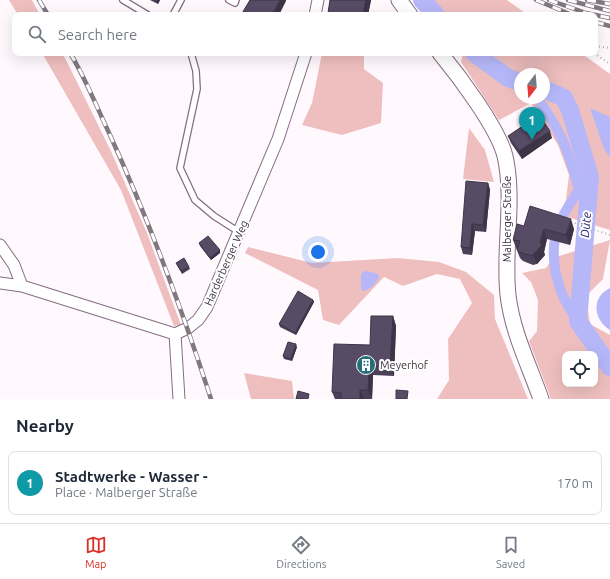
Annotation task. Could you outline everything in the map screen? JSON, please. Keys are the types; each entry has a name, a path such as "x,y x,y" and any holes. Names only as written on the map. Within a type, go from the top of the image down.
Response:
{"street":[{"path":"316,12 318,0"},
{"path":"399,0 408,12"},
{"name":"Harderberger Weg","path":"175,334 188,328 198,320 207,307 240,233 278,139 305,56"},
{"name":"Malberger Straße","path":"442,56 496,134 504,155 508,175 508,294 511,319 541,399"},
{"path":"0,246 14,265 22,286"},
{"path":"0,284 22,286 175,334 179,378 179,399"}],"lane":[{"path":"123,0 143,12"},
{"path":"175,12 181,0"},
{"path":"229,0 235,3 236,0"},
{"path":"192,56 196,71 197,89 180,168 195,200 214,216 240,233"}],"path":[{"path":"598,46 610,48"},
{"path":"598,56 610,64"},
{"path":"569,222 610,235"}],"shaded area":[{"path":"9,0 32,0 38,12 16,12"},
{"path":"430,0 507,0 524,12 441,12"},
{"path":"44,56 64,56 68,64 110,149 147,233 181,325 174,326 121,190"},
{"path":"321,56 364,56 364,69 383,83 381,123 342,135 302,125 312,103"},
{"path":"462,56 585,56 610,74 610,230 564,216 569,175 558,145 532,104 550,104 550,68 514,68 514,104 529,104 499,120 461,62"},
{"path":"469,128 485,150 494,182 463,179"},
{"path":"610,240 603,279 586,296 590,324 610,335 610,399 551,399 529,341 537,331 538,300 531,282 522,273 546,268 553,258"},
{"path":"248,247 312,263 398,258 439,262 466,272 494,295 495,319 528,399 437,399 449,380 448,339 472,303 460,279 437,274 403,286 384,277 339,325 323,320 318,290 245,253"},
{"path":"244,373 292,381 294,399 251,399"}],"water":[{"path":"590,108 610,117 610,157 604,149"},
{"path":"364,271 376,273 379,276 373,285 363,291 361,289 361,275"},
{"path":"610,288 610,330 600,321 596,309 599,297"}],"building":[{"path":"250,0 280,0 274,12 243,12"},
{"path":"330,0 366,0 364,12 328,12"},
{"path":"539,115 550,131 519,151 508,136"},
{"path":"466,181 488,183 483,225 472,224 470,248 461,247"},
{"path":"530,206 571,219 566,235 544,229 540,242 542,245 533,255 519,252 517,249 520,241 513,240 517,224 524,226"},
{"path":"208,236 220,250 210,258 199,243"},
{"path":"184,258 189,267 181,271 176,263"},
{"path":"298,291 313,300 295,333 279,324"},
{"name":"Meyerhof","path":"371,316 393,316 390,367 369,366 368,390 360,390 360,399 341,399 341,393 332,392 334,344 370,345"},
{"path":"288,342 296,344 291,359 283,356"},
{"path":"396,390 408,391 407,399 396,399"},
{"path":"298,391 309,394 308,399 296,399"}],"waterway":[{"name":"Düte","path":"422,0 433,12"},
{"name":"Düte","path":"478,56 508,78 514,80"},
{"name":"Düte","path":"550,92 564,98 570,110 590,177 578,321 610,367"},
{"path":"542,104 553,121 563,142 579,190 560,222 554,248 554,261 559,287 564,299 578,321"}],"railway":[{"path":"39,0 46,12"},
{"path":"536,0 565,12"},
{"path":"549,0 583,12"},
{"path":"568,0 610,11"},
{"path":"587,0 610,4"},
{"path":"598,16 610,18"},
{"path":"598,23 610,26"},
{"path":"72,56 91,94 138,200 177,299 211,399"}],"place":[{"name":"Stadtwerke - Wasser -","path":"532,140"},
{"name":"Meyerhof","path":"366,365"}]}
